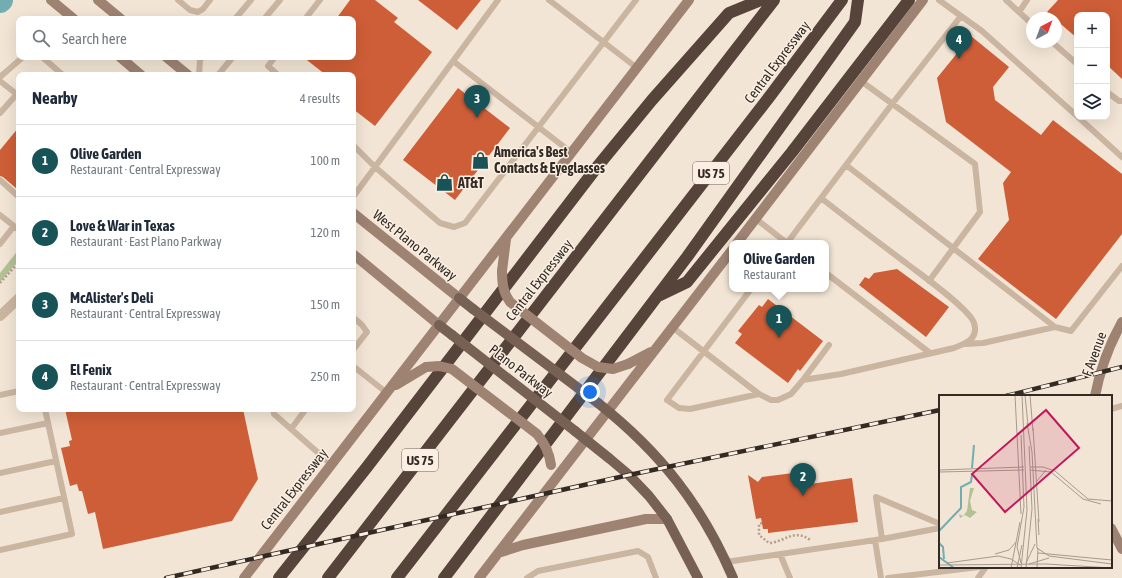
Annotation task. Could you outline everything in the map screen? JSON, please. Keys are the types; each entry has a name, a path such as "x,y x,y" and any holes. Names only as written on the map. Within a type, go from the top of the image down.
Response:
{"highway":[{"path":"279,578 352,486 597,167 634,122 729,13 762,0"},
{"name":"Central Expressway","path":"328,578 774,0"},
{"name":"Central Expressway","path":"397,578 770,96 842,0"},
{"path":"444,578 658,296 856,22 858,0"},
{"path":"658,296 687,282 788,158 909,0"}],"main road":[{"path":"50,0 67,16"},
{"path":"98,0 117,16"},
{"name":"Central Expressway","path":"244,578 689,0"},
{"path":"739,240 923,0"},
{"path":"124,60 138,72"},
{"path":"170,60 184,72"},
{"name":"West Plano Parkway","path":"356,215 459,298"},
{"path":"506,239 502,271 504,294 510,302 582,358 598,367 613,369 628,364 656,349"},
{"path":"479,578 729,254"},
{"path":"356,256 439,324"},
{"name":"Plano Parkway","path":"459,298 598,403 649,448 683,487 717,542 732,578"},
{"name":"F Avenue","path":"1095,395 1100,372 1108,350 1122,322"},
{"name":"Plano Parkway","path":"439,324 610,458 629,476 649,496 667,519 698,578"},
{"path":"389,391 426,367 439,366 452,369 537,434 544,442 549,454 552,482"},
{"path":"498,553 523,545 646,518 667,519"},
{"path":"1112,530 1122,547"}],"street":[{"path":"0,316 16,301"}],"lane":[{"path":"178,0 190,10 198,12 204,9 210,0"},
{"path":"238,16 251,0"},
{"path":"267,16 280,0"},
{"path":"307,16 320,0"},
{"path":"356,193 498,0"},
{"path":"549,0 637,68"},
{"path":"356,149 440,223 454,227 465,223 636,0"},
{"path":"938,0 982,31 1074,114"},
{"path":"1006,0 1026,18"},
{"path":"1019,12 1027,0"},
{"path":"789,240 892,104 961,16"},
{"path":"1059,48 1074,61"},
{"path":"0,78 20,60"},
{"path":"46,60 60,72"},
{"path":"199,72 200,60"},
{"path":"220,72 230,60"},
{"path":"273,60 268,66 275,72"},
{"path":"453,61 572,153"},
{"path":"0,81 16,93"},
{"path":"861,82 975,164 980,212 929,281"},
{"path":"1110,94 1119,101 1122,101"},
{"path":"0,113 16,97"},
{"path":"1080,120 1122,157"},
{"path":"846,166 1055,327 1071,331 1122,266"},
{"path":"0,180 16,194"},
{"path":"821,198 951,297 971,316 975,329 973,337 969,342 963,345"},
{"path":"0,215 14,226 0,244"},
{"path":"756,219 783,240"},
{"path":"829,275 930,353"},
{"path":"749,292 667,400 679,408 690,409 759,394"},
{"path":"356,320 367,332 356,346"},
{"path":"672,327 759,394 771,400 778,400 791,394 829,345"},
{"path":"803,380 841,374 963,345 983,343 1055,327"},
{"path":"356,368 389,391"},
{"path":"0,395 16,392"},
{"path":"1112,409 1122,406"},
{"path":"0,550 72,534 46,412"},
{"path":"274,412 274,414 332,465"},
{"path":"291,429 304,412"},
{"path":"0,433 48,422"},
{"path":"0,473 56,461"},
{"path":"881,578 876,496 939,524"},
{"path":"0,512 64,498"},
{"path":"726,562 879,540 939,528"},
{"path":"527,578 538,571 638,551 648,557 656,578"},
{"path":"780,554 790,578"},
{"path":"888,578 971,568"},
{"path":"978,578 985,568"}],"path":[{"path":"0,283 16,265"},
{"path":"762,523 759,524 759,535 769,543 777,543 794,535 801,535 809,538 820,548"}],"green space":[{"path":"16,253 16,263 0,282 0,273"}],"building":[{"path":"350,0 375,0 398,18 394,22 432,52 375,126 356,111 356,72 322,72 307,60 356,60 356,16 338,16"},
{"path":"418,0 481,0 457,30"},
{"path":"1058,0 1122,0 1122,79 1110,68 1110,12 1074,12 1074,35 1062,25 1062,12 1047,12"},
{"path":"971,36 1009,67 993,87 995,100 1041,135 1053,120 1122,174 1122,234 1056,319 978,259 1009,220 1003,183 1011,172 946,122 937,78"},
{"path":"458,88 510,128 455,200 403,160"},
{"path":"16,131 16,188 0,176 0,150"},
{"path":"897,269 949,307 926,337 859,285 865,277 869,279 874,273"},
{"path":"768,299 823,341 800,371 798,369 788,383 735,343 742,334 738,331 759,305 762,307"},
{"path":"66,412 244,412 258,479 232,521 103,549 95,512 88,514 82,491 79,491 77,484 70,486 61,448 70,446 69,441 72,440"},
{"path":"801,472 803,485 852,478 858,522 768,533 768,529 763,529 761,518 756,519 748,475 758,482 762,477"}],"railway":[{"path":"1010,395 1122,367"},
{"path":"166,578 629,475 939,410"}],"place":[{"name":"El Fenix","path":"959,59"},
{"name":"McAlister's Deli","path":"477,118"},
{"name":"America's Best Contacts & Eyeglasses","path":"481,160"},
{"name":"AT&T","path":"445,183"},
{"name":"Olive Garden","path":"779,338"},
{"name":"Love & War in Texas","path":"803,496"}]}
